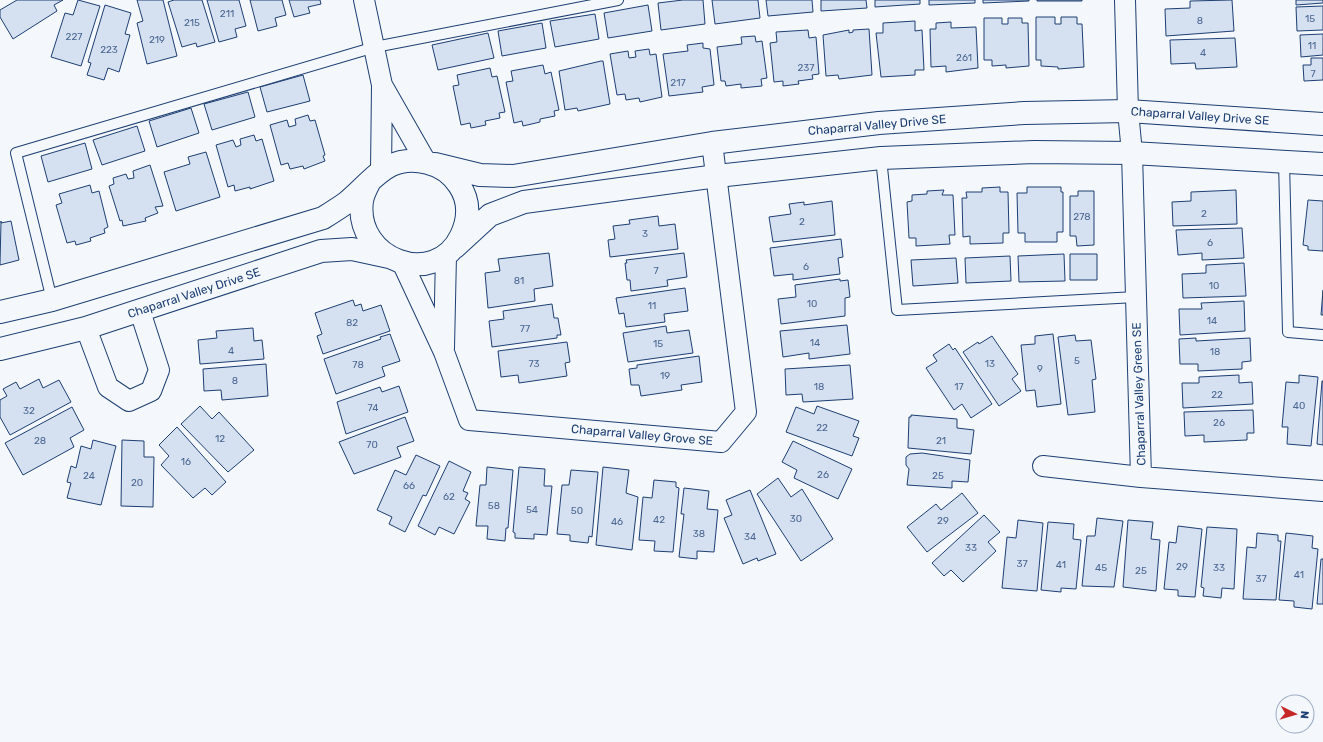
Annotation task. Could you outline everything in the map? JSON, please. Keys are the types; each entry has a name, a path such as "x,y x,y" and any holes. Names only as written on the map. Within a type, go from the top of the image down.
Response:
{"street":[{"path":"364,0 382,85 375,176 362,200 363,219 368,237 377,248 396,260 409,265 440,259 490,215 524,202 717,176 881,158 1034,152 1132,153 1323,164"},
{"name":"Chaparral Valley Green SE","path":"1125,0 1128,111 1132,153 1141,477 1323,491"},
{"path":"382,85 430,163"},
{"name":"Chaparral Valley Drive SE","path":"430,163 480,175 513,176 712,143 878,123 1024,113 1128,111 1323,124"},
{"name":"Chaparral Valley Grove SE","path":"396,260 444,352 469,420 721,442 746,412 712,143"},
{"path":"0,312 52,300 323,218 346,203 375,176 400,161 417,160 430,163 452,174 461,188 468,205 466,226 450,251"},
{"name":"Chaparral Valley Drive SE","path":"0,349 86,328 321,251 352,249 396,260"},
{"name":"Chaparral Valley Grove SE","path":"444,352 450,251"},
{"path":"86,328 108,387 129,401 151,391 159,370 140,311"},
{"path":"1043,466 1141,477"}],"lane":[{"path":"52,300 16,153 375,47 618,0"},
{"path":"881,158 897,310 1136,297"},
{"path":"1284,162 1288,332 1323,335"}],"building":[{"path":"17,0 63,0 54,5 57,11 13,39 0,17 0,10"},
{"path":"78,0 100,6 81,66 51,57 65,13 73,15"},
{"path":"137,0 163,0 177,56 147,64 137,23 143,21"},
{"path":"174,0 202,0 215,42 197,47 196,43 182,47 168,2"},
{"path":"207,0 239,0 246,26 235,29 237,37 219,42"},
{"path":"250,0 282,0 286,15 275,18 277,26 258,31"},
{"path":"289,0 320,0 321,4 308,7 310,13 294,17"},
{"path":"683,0 703,0 705,24 661,30 658,3"},
{"path":"712,0 758,0 760,18 715,24"},
{"path":"766,0 812,0 813,12 768,16"},
{"path":"821,0 866,0 867,8 821,11"},
{"path":"875,0 920,0 920,4 875,7"},
{"path":"929,0 975,0 975,3 929,5"},
{"path":"983,0 1029,0 1029,1 983,3"},
{"path":"1082,0 1082,1 1037,1"},
{"path":"1232,0 1234,31 1166,36 1165,9 1190,8 1190,1"},
{"path":"1296,0 1323,0 1323,3 1296,5"},
{"path":"105,5 131,13 125,34 130,35 119,72 108,68 104,80 87,75 91,63 88,62"},
{"path":"648,5 652,31 608,38 604,13"},
{"path":"1323,6 1323,30 1297,31 1296,7"},
{"path":"595,14 599,39 555,47 550,21"},
{"path":"1036,17 1055,17 1055,24 1061,24 1061,17 1077,17 1077,24 1082,24 1084,67 1058,69 1058,67 1041,66 1041,60 1036,60"},
{"path":"984,18 1002,18 1002,24 1008,24 1008,18 1022,18 1022,23 1028,23 1029,66 1006,68 1006,65 992,66 992,60 984,60"},
{"path":"915,21 915,31 922,30 924,70 915,70 915,75 881,77 876,33 883,33 883,23"},
{"path":"951,22 951,28 976,27 978,68 946,72 946,66 931,67 930,29 936,29 936,23"},
{"path":"542,23 546,48 502,56 498,31"},
{"path":"869,29 872,75 839,79 838,75 826,76 823,35 849,30 849,33 853,32 853,30"},
{"path":"808,30 809,38 816,37 819,74 812,75 813,79 798,81 799,84 783,86 783,81 774,82 770,43 777,42 776,32"},
{"path":"488,33 494,58 438,70 432,45"},
{"path":"1323,34 1323,55 1301,57 1300,35"},
{"path":"755,36 756,42 762,41 767,78 761,79 762,86 741,88 741,84 726,86 725,81 721,81 717,47 742,44 741,37"},
{"path":"1235,38 1237,67 1196,69 1195,63 1171,64 1170,40"},
{"path":"703,43 703,48 710,49 714,85 702,87 703,92 669,96 663,54 688,51 687,45"},
{"path":"649,49 650,55 656,54 662,97 640,102 639,98 626,100 625,94 617,95 610,54 628,51 629,58 636,57 635,51"},
{"path":"1311,58 1323,58 1323,80 1304,81 1303,65 1311,65"},
{"path":"603,61 610,104 578,111 577,108 565,110 559,71"},
{"path":"543,65 545,74 551,72 559,110 554,111 555,116 540,119 540,122 523,126 522,121 514,123 506,82 513,81 511,71"},
{"path":"490,68 492,77 497,76 505,112 499,113 500,118 485,121 486,125 471,128 470,123 461,125 453,86 459,85 457,75"},
{"path":"303,75 310,101 267,112 260,87"},
{"path":"248,92 255,117 212,130 204,104"},
{"path":"191,108 199,133 157,147 149,121"},
{"path":"308,115 310,121 315,120 325,155 323,156 325,161 304,169 303,166 290,169 288,163 281,165 270,125 287,120 289,127 296,125 295,119"},
{"path":"137,126 145,151 102,165 93,140"},
{"path":"254,135 256,141 262,139 274,181 250,189 250,187 235,191 234,185 228,187 216,145 233,140 236,147 241,145 240,139"},
{"path":"85,143 92,169 48,182 41,156"},
{"path":"206,152 220,197 176,211 164,172 190,164 188,157"},
{"path":"150,165 163,206 155,207 158,213 145,218 146,221 123,226 109,186 114,184 113,178 126,174 128,179 134,178 133,171"},
{"path":"90,185 92,193 99,191 108,227 104,229 105,233 90,238 91,241 76,245 75,241 67,243 56,205 62,203 59,194"},
{"path":"1000,187 1000,192 1008,192 1009,233 1003,233 1003,243 970,244 970,236 963,237 962,198 967,198 966,192 982,192 982,188"},
{"path":"1027,187 1061,187 1061,192 1063,192 1063,232 1057,232 1057,242 1025,242 1025,233 1018,233 1017,193 1027,193"},
{"path":"944,190 942,195 953,195 955,235 949,235 950,244 916,246 916,238 909,238 907,202 912,201 912,195 927,194 927,191"},
{"path":"1236,190 1237,224 1173,226 1172,202 1191,201 1191,192"},
{"path":"1078,191 1094,191 1094,245 1077,246 1076,236 1070,236 1070,196 1078,196"},
{"path":"1308,200 1323,201 1323,251 1308,250 1308,246 1303,245"},
{"path":"832,201 835,235 773,242 769,217 791,214 789,204 804,202 804,205"},
{"path":"658,216 659,226 675,224 678,249 610,257 608,240 615,239 613,226 630,224 629,220"},
{"path":"1,221 1,223 11,221 19,260 0,265"},
{"path":"1242,228 1244,258 1202,260 1202,253 1178,255 1176,230"},
{"path":"841,239 843,257 838,258 840,274 793,280 793,274 774,276 770,248"},
{"path":"549,253 553,286 534,289 535,301 488,308 485,273 500,271 498,259"},
{"path":"684,253 687,277 667,280 668,286 631,291 630,280 627,280 626,260"},
{"path":"1064,254 1065,281 1019,282 1018,256"},
{"path":"1070,254 1097,254 1097,280 1070,280"},
{"path":"1010,256 1011,281 966,283 965,258"},
{"path":"956,258 958,283 913,286 911,260"},
{"path":"1244,263 1246,296 1183,298 1182,274 1206,273 1206,265"},
{"path":"840,279 840,281 848,280 850,297 845,298 845,316 781,324 778,299 796,297 795,285"},
{"path":"685,288 688,311 664,314 665,322 626,327 624,313 619,314 616,298"},
{"path":"1323,290 1323,315 1321,315"},
{"path":"353,300 355,306 361,304 363,311 381,305 390,331 323,354 317,336 322,334 315,313"},
{"path":"1244,301 1245,331 1180,335 1179,309 1202,309 1201,303"},
{"path":"552,304 554,318 558,318 561,335 557,335 557,338 492,347 489,321 504,319 503,311"},
{"path":"847,325 850,354 809,359 809,353 783,357 780,331"},
{"path":"666,326 667,333 689,330 693,353 628,362 623,333"},
{"path":"253,328 254,341 262,340 264,359 200,364 198,340 217,338 216,331"},
{"path":"390,334 400,361 382,367 385,376 336,394 324,359 381,339 380,337"},
{"path":"1053,334 1061,404 1037,407 1035,390 1026,391 1021,345 1035,344 1035,336"},
{"path":"1075,335 1076,341 1091,340 1096,379 1092,380 1095,412 1068,415 1058,337"},
{"path":"992,336 1018,374 1012,379 1021,391 999,406 963,352 978,342 979,344"},
{"path":"1196,338 1196,341 1250,338 1251,361 1242,362 1242,369 1198,371 1198,364 1180,364 1179,339"},
{"path":"567,342 570,362 565,363 567,376 519,383 518,375 501,377 498,351"},
{"path":"949,344 953,350 955,348 992,404 971,418 962,404 954,410 926,368 937,361 933,355"},
{"path":"699,356 702,382 681,385 682,390 641,396 639,385 631,385 629,369 637,368 637,365"},
{"path":"266,364 268,396 222,400 221,390 204,391 203,369"},
{"path":"850,365 853,399 803,402 802,394 786,395 785,369"},
{"path":"1239,375 1239,383 1252,382 1253,404 1183,408 1182,383 1199,383 1199,377"},
{"path":"1299,375 1318,377 1311,446 1287,444 1288,427 1282,427 1286,382 1299,383"},
{"path":"39,379 43,388 59,380 71,402 10,435 0,417 0,400 7,396 3,389 16,382 20,389"},
{"path":"1323,381 1323,445 1317,444"},
{"path":"399,386 408,412 346,434 337,402 380,387 382,392"},
{"path":"200,406 212,419 219,412 254,450 228,472 181,424"},
{"path":"817,406 859,421 853,436 859,438 852,456 786,432 796,407 814,414"},
{"path":"72,407 84,430 70,438 74,447 23,475 5,443"},
{"path":"1253,410 1254,433 1247,433 1247,440 1204,442 1204,435 1185,436 1184,412"},
{"path":"911,415 957,419 957,428 974,430 971,454 908,448 909,417 911,417"},
{"path":"405,417 414,441 397,447 401,457 354,474 339,442"},
{"path":"177,427 226,482 212,495 205,488 193,498 161,465 169,456 159,445"},
{"path":"93,440 116,446 101,505 67,498 71,483 67,482 71,466 76,468 81,446 91,449"},
{"path":"122,440 144,441 144,457 154,457 153,507 121,506"},
{"path":"793,441 852,469 838,499 794,478 797,470 782,462"},
{"path":"922,453 970,460 968,482 952,481 952,488 907,485 909,469 906,465 906,457 910,454"},
{"path":"416,455 440,466 426,496 423,495 405,532 389,524 392,517 377,510 395,470 406,475"},
{"path":"449,461 471,472 463,491 468,493 465,499 470,502 454,534 439,527 435,535 418,526"},
{"path":"487,467 513,470 508,528 506,528 505,541 487,539 488,526 476,526 480,485 486,485"},
{"path":"519,467 545,469 544,486 552,486 547,535 534,534 534,539 515,538 515,533 513,532"},
{"path":"603,467 629,470 626,493 638,497 632,550 596,545"},
{"path":"571,470 598,472 592,537 589,536 588,543 570,541 570,535 557,534 562,485 569,485"},
{"path":"778,478 791,497 802,489 833,539 801,561 757,494"},
{"path":"654,480 676,482 676,487 679,488 673,552 654,551 655,541 639,540 643,497 652,498"},
{"path":"684,488 709,491 707,509 718,510 714,552 697,551 697,559 679,557 684,514 681,514"},
{"path":"750,490 776,554 758,561 757,558 743,564 724,518 732,515 726,500"},
{"path":"962,493 978,513 927,552 907,527 936,504 941,510"},
{"path":"984,515 1000,532 988,542 996,551 963,582 951,570 944,576 932,563"},
{"path":"1097,518 1123,521 1114,587 1082,586 1087,536 1095,536"},
{"path":"1018,520 1043,523 1037,591 1002,588 1007,537 1016,538"},
{"path":"1128,520 1153,522 1151,539 1160,540 1156,591 1123,587"},
{"path":"1048,522 1074,524 1073,539 1081,540 1076,589 1061,588 1061,592 1041,590"},
{"path":"1178,526 1202,529 1195,597 1178,596 1178,590 1164,589 1169,542 1176,543"},
{"path":"1207,527 1237,529 1234,589 1222,588 1221,598 1203,596 1204,588 1201,587"},
{"path":"1257,533 1278,535 1278,541 1281,541 1276,600 1243,599 1247,547 1256,548"},
{"path":"1286,533 1313,536 1312,548 1318,549 1312,609 1294,607 1294,601 1279,600"},
{"path":"1321,559 1323,559 1323,604 1317,604"}]}
